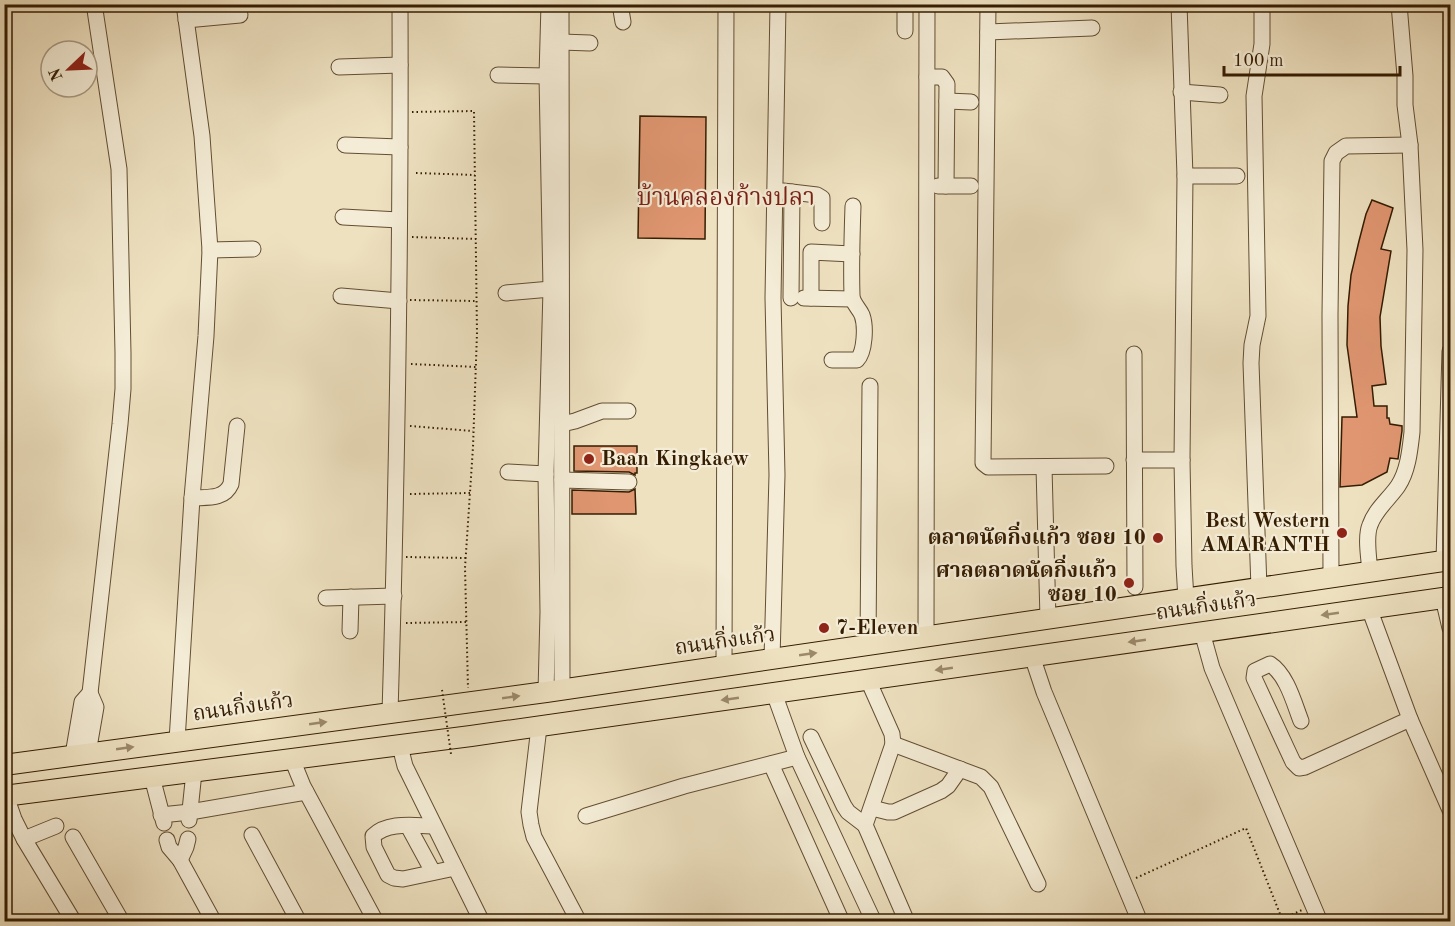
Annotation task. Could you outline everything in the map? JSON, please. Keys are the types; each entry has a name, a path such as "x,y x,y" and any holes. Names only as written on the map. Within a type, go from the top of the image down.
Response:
{"main road":[{"name":"ถนนกิ่งแก้ว","path":"4,765 554,691 1447,560"},
{"name":"ถนนกิ่งแก้ว","path":"5,796 539,727 1447,597"}],"street":[{"path":"390,713 405,301 399,220 400,4"},
{"path":"549,4 547,76 551,289 546,474 548,612 554,691"},
{"path":"554,691 562,480 561,4"},
{"path":"620,4 623,22"},
{"path":"724,666 726,4"},
{"path":"772,659 777,475 773,298 778,4"},
{"path":"905,4 905,31"},
{"path":"926,637 927,4"},
{"path":"988,4 983,459 988,467 1106,466"},
{"path":"1179,4 1185,176 1182,460 1186,599"},
{"path":"1259,588 1251,363 1258,316 1254,96 1262,44 1262,4"},
{"path":"1370,572 1368,533 1370,524 1380,507 1400,484 1409,459 1412,432 1415,250 1400,4"},
{"path":"80,754 82,702 90,693 120,424 123,377 123,274 119,169 95,10"},
{"path":"177,741 210,250 202,136 185,12 240,15"},
{"path":"988,32 1092,28"},
{"path":"561,42 590,43"},
{"path":"339,67 400,65"},
{"path":"498,75 547,76"},
{"path":"927,77 942,77 947,84 946,186"},
{"path":"1181,92 1220,95"},
{"path":"946,101 971,102"},
{"path":"345,145 400,147"},
{"path":"1331,578 1332,161 1336,153 1346,146 1410,145"},
{"path":"1185,176 1237,176"},
{"path":"927,186 971,186"},
{"path":"774,190 817,195 822,198 822,223"},
{"path":"790,298 792,192"},
{"path":"832,360 857,360 863,349 864,323 852,299 853,206"},
{"path":"344,217 399,220"},
{"path":"210,250 253,249"},
{"path":"811,298 811,252 852,254"},
{"path":"506,293 551,289"},
{"path":"341,296 405,301"},
{"path":"773,298 852,299"},
{"path":"1447,560 1450,351"},
{"path":"1134,354 1135,587"},
{"path":"868,645 870,386"},
{"path":"562,424 602,411 628,411"},
{"path":"192,498 222,495 228,492 231,484 237,426"},
{"path":"1134,460 1182,460"},
{"path":"1044,467 1048,619"},
{"path":"508,472 546,474"},
{"path":"562,480 629,483"},
{"path":"326,598 394,596"},
{"path":"350,631 351,597"},
{"path":"1447,597 1450,628"},
{"path":"1369,608 1410,719 1450,810"},
{"path":"1202,632 1212,668 1320,921"},
{"path":"1032,656 1044,693 1140,921"},
{"path":"1301,721 1277,669 1270,664 1255,671 1254,678 1293,762 1299,768 1410,719"},
{"path":"865,825 893,744 892,735 868,680"},
{"path":"774,693 797,757 874,921"},
{"path":"539,727 529,812 531,825 534,837 579,921"},
{"path":"811,737 844,806 865,825 907,921"},
{"path":"893,744 981,777 992,787 1038,884"},
{"path":"400,746 405,766 482,921"},
{"path":"586,816 684,786 797,757"},
{"path":"292,759 306,792 376,921"},
{"path":"771,764 842,921"},
{"path":"872,808 894,812 941,791 948,786 960,769"},
{"path":"190,816 194,772"},
{"path":"152,777 163,819 190,816 306,792"},
{"path":"5,796 24,839 74,921"},
{"path":"24,839 56,826"},
{"path":"408,826 434,873"},
{"path":"434,826 389,827 378,831 373,836 374,847 388,875 394,878 403,879 455,868"},
{"path":"252,835 299,921"},
{"path":"73,837 122,921"},
{"path":"180,860 188,839"},
{"path":"167,840 214,921"}],"path":[{"path":"412,112 474,111 476,367 466,558 468,703"},
{"path":"416,173 475,175"},
{"path":"411,237 476,239"},
{"path":"405,301 476,301"},
{"path":"411,364 476,367"},
{"path":"407,426 473,431"},
{"path":"410,494 470,493"},
{"path":"405,557 466,558"},
{"path":"404,622 466,622"},
{"path":"442,690 451,754"},
{"path":"1124,883 1246,828 1282,919 1313,905"}],"building":[{"path":"640,116 706,117 705,239 638,238"},
{"path":"1372,200 1393,208 1381,249 1391,251 1380,317 1386,384 1372,386 1374,406 1387,406 1387,418 1390,424 1402,426 1402,431 1398,459 1390,458 1387,472 1362,485 1340,487 1342,417 1357,417 1347,345 1351,275 1366,214"},
{"path":"574,446 637,446 637,473 635,475 629,472 574,471"},
{"path":"635,489 636,514 572,514 572,490 629,492"}],"place":[{"name":"Baan Kingkaew","path":"589,459"},
{"name":"Best Western AMARANTH","path":"1342,533"},
{"name":"ตลาดนัดกิ่งแก้ว ซอย 10","path":"1158,538"},
{"name":"ศาลตลาดนัดกิ่งแก้ว ซอย 10","path":"1129,583"},
{"name":"7-Eleven","path":"824,628"}],"district":[{"name":"บ้านคลองก้างปลา","path":"726,199"}]}
